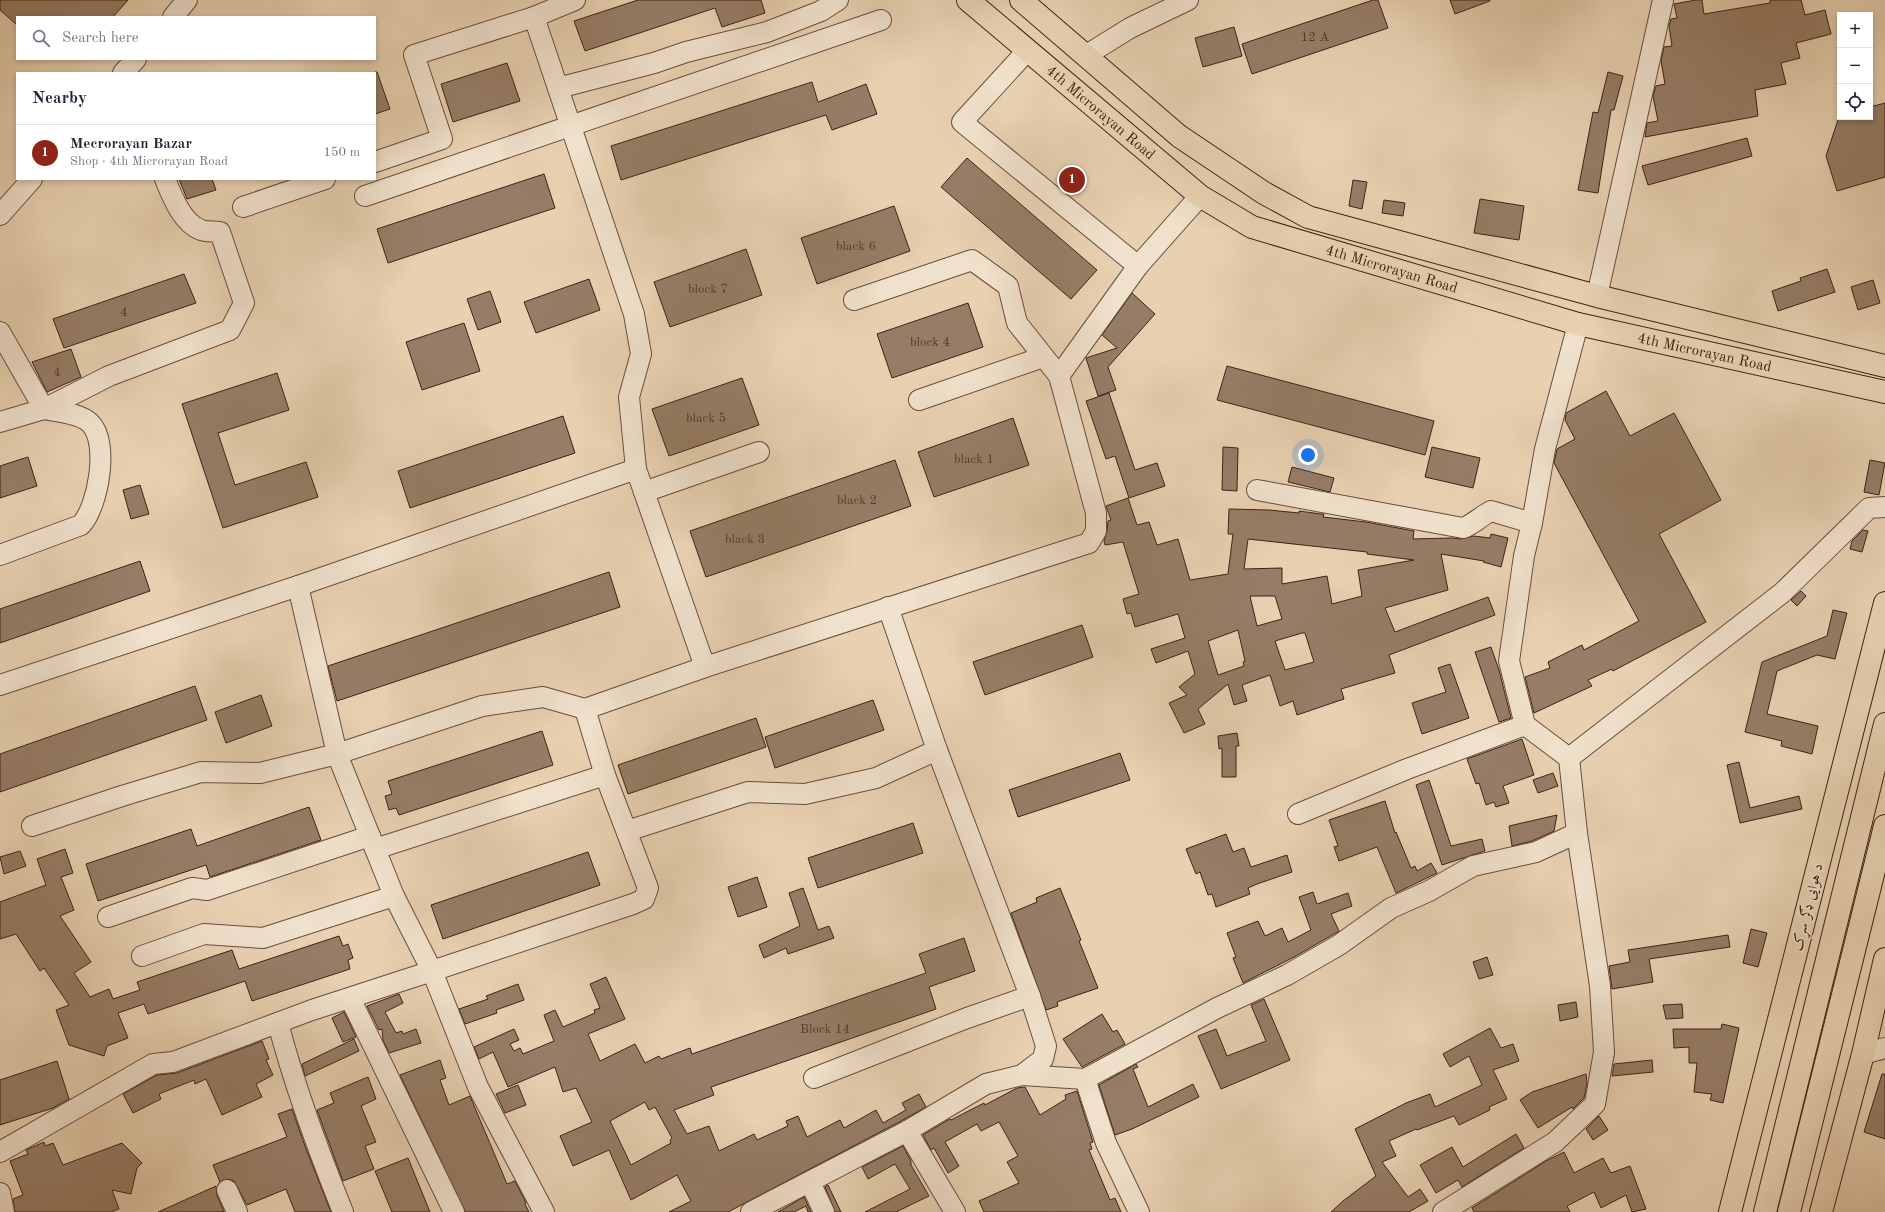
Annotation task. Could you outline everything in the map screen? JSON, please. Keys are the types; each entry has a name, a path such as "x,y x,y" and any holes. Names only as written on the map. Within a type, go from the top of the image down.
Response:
{"main road":[{"name":"4th Microrayan Road","path":"968,0 1200,196 1252,227 1408,275 1578,324 1885,392"},
{"name":"4th Microrayan Road","path":"1021,0 1179,136 1264,193 1308,217 1413,247 1597,296 1885,366"},
{"path":"1408,275 1413,247"},
{"name":"د هوایی ډګر سړک","path":"1730,1212 1885,603"},
{"path":"1765,1212 1885,724"},
{"path":"1789,1212 1885,826"},
{"path":"1822,1212 1863,1054 1885,959"}],"street":[{"path":"376,162 442,139 414,55 534,17 575,0"},
{"path":"558,88 654,63 686,52 767,32 821,11 838,0"},
{"path":"1085,56 1130,28 1188,0"},
{"path":"1597,296 1663,0"},
{"path":"534,17 634,314 641,354 629,397 636,469 705,667"},
{"path":"364,196 881,20"},
{"path":"1027,51 962,122 1138,266"},
{"path":"124,72 135,60"},
{"path":"0,215 31,180"},
{"path":"0,422 44,409 109,376 230,330 244,303 220,232 201,230 188,220 172,195 165,180"},
{"path":"242,207 322,180"},
{"path":"1059,376 1138,266 1200,196"},
{"path":"32,826 201,772 260,773 337,754 482,706 543,697 585,709 705,667 1089,543 1096,531 1096,513 1059,376 1017,323 1008,286 972,260 854,300"},
{"path":"1443,1212 1555,1142 1595,1104 1604,1052 1600,986 1577,834 1569,758 1525,725 1509,661 1524,556 1532,523 1545,450 1578,324"},
{"path":"0,332 44,409 83,418 91,424 97,435 100,447 100,478 87,519 81,525 0,555"},
{"path":"919,400 1043,357"},
{"path":"644,492 759,452"},
{"path":"0,685 298,586 636,469"},
{"path":"1257,490 1464,528 1476,523 1483,515 1491,511 1532,523"},
{"path":"1569,758 1782,592 1869,508 1885,507"},
{"path":"298,586 337,754 394,896 432,971 478,1087 544,1212"},
{"path":"888,607 937,750 1030,996 1046,1046 1043,1059 1022,1075"},
{"path":"0,1152 153,1064 173,1062 312,1010 633,904 644,899 648,888 605,775 585,709"},
{"path":"1298,814 1407,769 1525,725"},
{"path":"627,831 748,792 805,794 876,778 937,750"},
{"path":"108,917 192,888 207,890 605,775"},
{"path":"751,1212 907,1131 986,1084 1022,1075 1085,1079 1217,1008 1287,975 1339,945 1391,908 1429,891 1473,866 1536,852 1577,834"},
{"path":"142,956 204,934 263,938 394,896"},
{"path":"814,1078 967,1018 1030,996"},
{"path":"350,998 454,1212"},
{"path":"278,1023 290,1071 309,1126 343,1212"},
{"path":"1863,1054 1885,1048"},
{"path":"1085,1079 1106,1143 1139,1212"},
{"path":"907,1131 955,1212"},
{"path":"810,1182 824,1212"},
{"path":"227,1190 236,1212"},
{"path":"0,1193 4,1212"}],"building":[{"path":"0,0 128,0 114,16 16,16 16,24 0,10"},
{"path":"638,0 761,0 765,13 722,27 715,8 585,51 574,21"},
{"path":"1373,0 1378,0 1388,28 1252,74 1242,44"},
{"path":"1450,0 1490,0 1490,1 1455,14"},
{"path":"1702,0 1704,14 1770,3 1770,0 1801,0 1805,15 1825,10 1831,34 1796,43 1800,58 1781,63 1786,84 1755,90 1758,116 1645,137 1647,123 1658,121 1653,96 1656,86 1665,84 1661,61 1664,47 1672,46 1669,26 1671,19 1677,18 1674,4"},
{"path":"1234,27 1242,56 1203,67 1195,38"},
{"path":"507,63 520,101 453,122 441,84"},
{"path":"376,72 377,72 390,109 376,114"},
{"path":"1608,72 1623,76 1614,110 1611,110 1598,193 1578,190 1593,112 1598,113"},
{"path":"812,82 818,102 866,84 877,114 832,130 826,115 621,180 611,146"},
{"path":"1885,103 1885,177 1837,191 1826,156 1838,120 1873,120 1873,106"},
{"path":"1747,138 1752,156 1648,185 1642,166"},
{"path":"967,158 1097,270 1071,299 941,187"},
{"path":"544,174 555,208 388,263 377,229"},
{"path":"179,180 212,180 216,190 187,199"},
{"path":"1353,180 1367,182 1362,209 1349,206"},
{"path":"1480,199 1524,206 1519,240 1474,233"},
{"path":"1384,200 1405,203 1403,216 1382,213"},
{"path":"894,206 910,251 817,284 801,238"},
{"path":"746,249 762,295 670,327 654,282"},
{"path":"1827,269 1835,292 1778,311 1772,291 1801,281 1800,278"},
{"path":"184,274 196,303 64,348 53,319"},
{"path":"589,279 600,310 536,333 524,302"},
{"path":"1873,280 1880,303 1858,310 1851,287"},
{"path":"490,291 501,322 478,330 467,299"},
{"path":"1132,293 1155,314 1108,367 1116,390 1098,396 1086,358 1117,348 1102,335"},
{"path":"968,303 983,347 892,378 877,334"},
{"path":"464,323 480,371 422,390 406,342"},
{"path":"71,349 81,377 47,392 32,362"},
{"path":"1227,366 1434,421 1425,455 1217,400"},
{"path":"277,373 289,410 218,433 235,485 306,462 318,497 223,528 182,404"},
{"path":"742,378 759,425 669,456 652,409"},
{"path":"1606,391 1630,436 1674,413 1721,500 1659,534 1706,622 1613,671 1612,669 1588,680 1592,686 1534,713 1525,677 1550,668 1548,662 1582,645 1584,650 1639,621 1554,463 1557,449 1575,439 1565,420 1566,413"},
{"path":"1109,393 1135,470 1157,463 1165,486 1129,498 1115,456 1106,459 1086,401"},
{"path":"563,416 575,453 410,508 398,471"},
{"path":"1013,418 1029,465 934,497 918,452"},
{"path":"1223,447 1238,448 1237,491 1222,490"},
{"path":"1432,447 1480,458 1473,488 1425,477"},
{"path":"28,457 37,486 0,498 0,466"},
{"path":"895,460 911,506 706,577 690,531"},
{"path":"1870,460 1885,463 1879,495 1864,492"},
{"path":"1292,467 1334,478 1330,492 1288,482"},
{"path":"140,485 149,514 131,519 123,490"},
{"path":"1128,498 1137,525 1149,522 1157,545 1178,539 1190,580 1228,574 1233,534 1228,534 1229,509 1269,510 1299,513 1299,511 1324,514 1323,517 1366,522 1414,531 1413,539 1461,539 1474,536 1490,538 1491,534 1508,538 1501,567 1483,562 1484,561 1441,554 1448,590 1385,608 1395,632 1488,597 1495,615 1389,655 1395,673 1341,689 1344,699 1297,715 1293,701 1280,706 1270,675 1242,685 1247,701 1234,705 1228,684 1198,709 1205,724 1184,733 1169,703 1187,695 1179,687 1195,674 1188,651 1156,663 1151,649 1185,638 1178,614 1135,627 1131,613 1127,614 1123,599 1139,594 1123,542 1105,545 1104,541 1108,521 1111,520 1106,506","holes":["1248,539 1367,552 1367,554 1414,560 1358,570 1362,596 1332,604 1327,576 1282,584 1282,568 1244,569","1250,596 1275,596 1282,619 1257,626","1238,630 1245,661 1243,662 1244,666 1218,675 1208,641","1305,633 1314,662 1285,670 1275,641"]},
{"path":"1863,530 1868,531 1862,552 1850,549 1852,541"},
{"path":"140,561 150,591 0,643 0,609"},
{"path":"609,572 620,607 337,701 328,666"},
{"path":"1801,591 1806,596 1797,606 1791,600"},
{"path":"1833,610 1847,613 1835,659 1817,655 1777,671 1767,714 1818,726 1812,754 1781,746 1782,741 1745,732 1762,662 1827,636"},
{"path":"1082,625 1093,657 985,695 973,662"},
{"path":"1491,647 1499,670 1511,718 1499,722 1475,652"},
{"path":"1450,664 1469,718 1422,734 1412,703 1446,692 1438,668"},
{"path":"195,686 207,720 0,792 0,754"},
{"path":"261,695 272,726 226,743 215,712"},
{"path":"873,700 884,730 775,768 765,737"},
{"path":"756,718 766,747 628,794 618,765"},
{"path":"542,731 553,765 399,815 396,808 389,810 385,796 392,794 388,781"},
{"path":"1237,733 1239,746 1236,746 1236,777 1222,777 1222,748 1219,749 1218,736"},
{"path":"1522,739 1534,775 1503,786 1509,803 1496,807 1494,802 1486,805 1479,783 1476,784 1467,759"},
{"path":"1120,753 1130,780 1018,817 1009,790"},
{"path":"1739,762 1750,808 1799,796 1802,809 1740,823 1727,765"},
{"path":"1553,773 1558,786 1538,793 1533,780"},
{"path":"1429,780 1451,846 1482,839 1485,851 1442,865 1416,785"},
{"path":"1385,801 1395,833 1396,832 1411,868 1415,866 1417,871 1431,863 1437,873 1396,893 1377,847 1339,861 1334,847 1338,846 1329,820"},
{"path":"309,807 321,840 210,877 206,865 98,901 86,864 191,829 197,846"},
{"path":"1557,815 1554,831 1532,841 1512,846 1509,826"},
{"path":"913,823 923,853 818,888 808,858"},
{"path":"1226,834 1233,852 1244,848 1251,867 1287,855 1292,872 1248,888 1250,894 1216,907 1212,894 1208,895 1200,872 1196,874 1186,849"},
{"path":"65,849 73,873 61,877 74,910 60,916 91,962 74,973 90,997 109,989 113,999 140,990 137,982 232,950 239,969 339,936 343,946 348,944 353,958 348,960 350,969 252,1001 245,981 148,1014 144,1004 118,1013 128,1038 107,1046 104,1056 69,1045 56,1010 69,1005 44,968 40,971 16,934 0,939 0,902 46,885 37,859"},
{"path":"20,851 26,866 4,874 0,857"},
{"path":"588,852 600,885 443,939 431,905"},
{"path":"757,877 767,907 738,917 728,887"},
{"path":"803,888 818,930 829,926 834,938 788,954 786,948 764,958 759,945 800,926 789,893"},
{"path":"1060,888 1098,988 1057,1002 1058,1006 1046,1010 1011,913 1037,902 1036,898"},
{"path":"1313,892 1317,904 1348,893 1352,906 1331,914 1339,931 1296,956 1243,983 1233,958 1236,957 1227,933 1258,921 1265,936 1282,928 1288,942 1311,930 1299,897"},
{"path":"1751,929 1767,933 1758,967 1743,963"},
{"path":"1728,935 1730,947 1649,959 1653,982 1612,989 1609,966 1630,962 1628,950"},
{"path":"964,938 975,971 929,987 936,1009 711,1087 714,1095 674,1110 687,1134 709,1126 719,1151 754,1134 757,1140 788,1126 786,1121 798,1116 807,1137 840,1120 844,1128 876,1110 883,1123 906,1110 902,1103 919,1094 926,1107 728,1212 669,1212 691,1201 677,1175 631,1200 609,1150 573,1166 560,1136 592,1122 576,1088 563,1092 555,1067 508,1087 493,1052 479,1059 474,1047 514,1029 519,1040 510,1044 514,1051 520,1048 523,1054 554,1041 544,1015 555,1010 563,1027 595,1013 594,1010 600,1008 590,984 606,977 625,1019 588,1034 600,1061 635,1044 645,1063 659,1056 661,1059 690,1048 692,1054 926,973 919,954","holes":["645,1102 649,1110 655,1107 672,1138 670,1140 671,1143 631,1165 610,1121"]},
{"path":"1487,957 1493,975 1479,979 1473,962"},
{"path":"518,984 524,1000 496,1010 497,1013 465,1024 459,1009 488,999 486,996"},
{"path":"399,994 403,1003 385,1012 396,1033 402,1031 403,1034 416,1029 421,1043 389,1053 383,1040 382,1029 379,1030 367,1006"},
{"path":"1264,999 1290,1060 1221,1089 1198,1036 1216,1029 1227,1056 1266,1041 1251,1005"},
{"path":"1576,1002 1578,1017 1560,1021 1558,1005"},
{"path":"1682,1004 1683,1018 1666,1019 1663,1005"},
{"path":"344,1012 356,1037 343,1042 332,1018"},
{"path":"1102,1014 1113,1032 1117,1030 1125,1044 1082,1067 1063,1039"},
{"path":"1722,1024 1739,1028 1723,1103 1710,1100 1712,1094 1694,1092 1697,1063 1689,1063 1689,1047 1674,1048 1673,1029 1721,1029"},
{"path":"1490,1028 1501,1048 1513,1044 1519,1061 1493,1070 1507,1099 1489,1107 1490,1110 1459,1125 1454,1116 1417,1130 1416,1129 1389,1141 1396,1156 1382,1162 1408,1197 1420,1189 1428,1201 1409,1212 1331,1212 1376,1176 1355,1129 1406,1103 1430,1094 1435,1107 1482,1085 1469,1056 1450,1067 1443,1054"},
{"path":"354,1039 359,1051 305,1076 302,1064"},
{"path":"262,1041 269,1059 266,1060 273,1075 256,1084 262,1097 222,1115 206,1079 195,1084 194,1080 159,1094 161,1099 133,1113 123,1094 157,1075 177,1073"},
{"path":"440,1060 446,1078 440,1080 449,1105 470,1096 507,1184 515,1181 529,1212 465,1212 400,1075"},
{"path":"1652,1060 1653,1072 1612,1076 1614,1064"},
{"path":"57,1061 69,1099 53,1108 0,1125 0,1080"},
{"path":"1136,1064 1138,1067 1133,1069 1148,1107 1193,1084 1199,1097 1132,1129 1115,1135 1099,1085"},
{"path":"1586,1074 1587,1083 1584,1098 1573,1109 1572,1107 1538,1128 1520,1100 1532,1092"},
{"path":"1882,1074 1885,1074 1885,1139 1864,1132"},
{"path":"368,1077 376,1099 361,1106 376,1142 365,1146 374,1169 343,1181 317,1110 334,1103 330,1093"},
{"path":"518,1085 526,1105 505,1113 496,1094"},
{"path":"1025,1087 1040,1115 1066,1099 1065,1095 1077,1091 1093,1142 1090,1143 1092,1149 1089,1150 1110,1200 1115,1198 1121,1212 984,1212 979,1201 1019,1183 1007,1162 1018,1156 999,1122 981,1131 977,1124 945,1142 959,1166 948,1173 934,1148 931,1150 923,1135 950,1119 951,1120 984,1103 985,1105 1017,1088"},
{"path":"292,1109 331,1212 295,1212 286,1189 247,1205 234,1181 228,1179 220,1182 213,1165 287,1137 278,1114"},
{"path":"1599,1116 1608,1130 1593,1140 1586,1129"},
{"path":"1516,1134 1524,1148 1462,1187 1458,1180 1436,1193 1420,1165 1452,1147 1463,1167"},
{"path":"44,1142 45,1146 53,1143 63,1165 122,1143 142,1163 137,1168 131,1194 112,1190 119,1209 111,1212 15,1212 13,1199 23,1195 10,1161 28,1154 26,1150"},
{"path":"903,1146 911,1161 911,1165 929,1196 896,1212 865,1212 910,1189 895,1164 868,1179 862,1167"},
{"path":"1564,1152 1574,1173 1603,1158 1611,1173 1630,1166 1646,1209 1632,1212 1626,1195 1601,1208 1594,1192 1567,1206 1570,1212 1474,1212 1472,1208 1546,1161"},
{"path":"408,1158 430,1212 392,1212 375,1171"},
{"path":"828,1185 841,1212 835,1212 825,1187"},
{"path":"216,1186 217,1195 224,1212 158,1212"},
{"path":"804,1197 811,1212 808,1212 806,1206 794,1212 778,1212"}],"place":[{"name":"Mecrorayan Bazar","path":"1072,180"}]}
